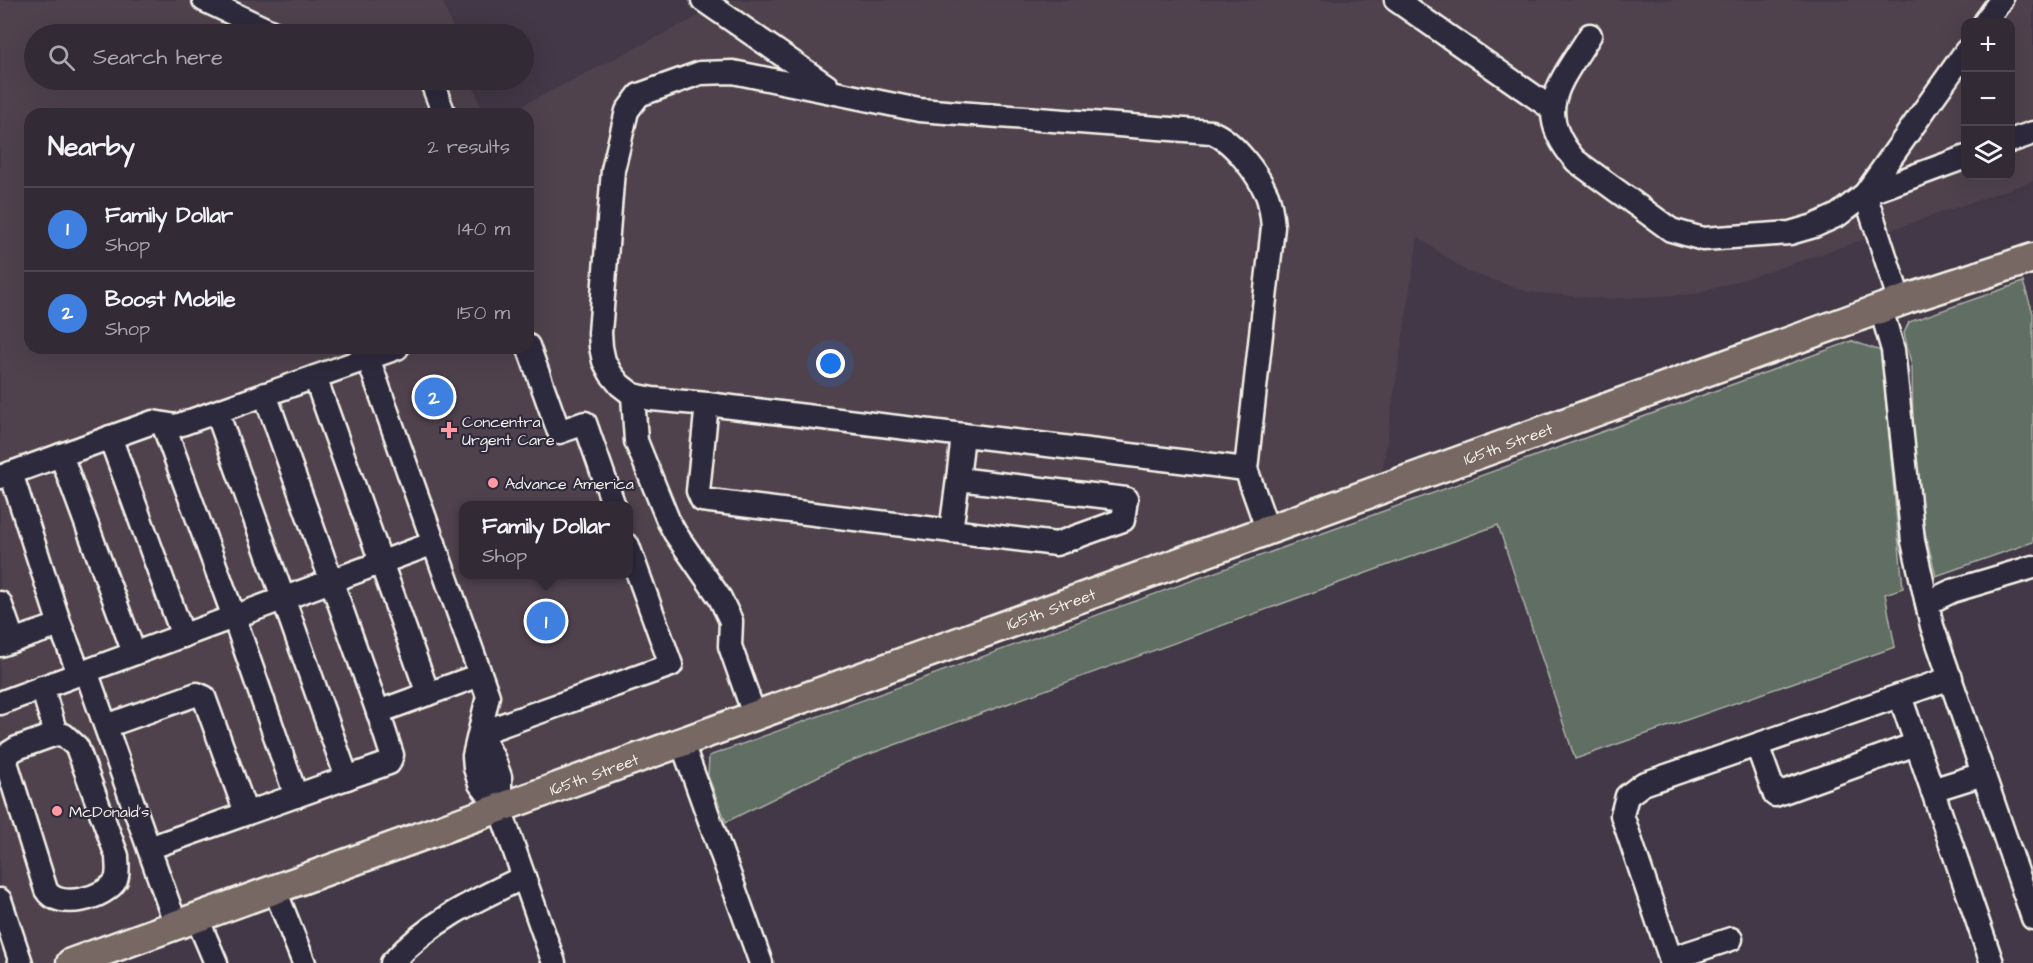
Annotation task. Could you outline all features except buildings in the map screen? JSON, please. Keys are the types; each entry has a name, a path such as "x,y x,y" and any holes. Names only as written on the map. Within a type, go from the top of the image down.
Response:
{"main road":[{"name":"165th Street","path":"71,963 1890,306 2033,258"}],"street":[{"path":"204,0 255,24"},
{"path":"703,0 837,93"},
{"path":"1396,0 1551,108"},
{"path":"1988,18 2001,0"},
{"path":"1590,35 1559,86 1551,108 1558,136 1576,162 1671,230 1703,239 1790,233 1814,226 1838,215 1865,194 1961,57"},
{"path":"1246,468 633,395 620,385 604,361 600,333 613,170 627,111 639,95 649,90 700,73 714,71 733,72 919,110 1211,132 1220,135 1230,142 1259,180 1271,207 1273,227 1246,468 1268,531"},
{"path":"435,90 442,108"},
{"path":"2015,139 2033,133"},
{"path":"1865,194 1961,159"},
{"path":"1865,194 1890,306 1913,542 1926,603 2033,918"},
{"path":"216,963 187,922 148,845 106,726 60,625 5,475 153,422 176,426 380,354"},
{"path":"531,354 559,432 585,423 612,501"},
{"path":"368,358 488,696 474,756 475,768 480,784 500,809 554,963"},
{"path":"315,377 428,694"},
{"path":"115,851 148,845 296,796 389,763 393,755 333,580 265,394"},
{"path":"633,395 636,441 668,520 726,609 731,621 730,646 755,717"},
{"path":"707,404 698,491 702,500 1056,544 1123,520 1125,500 958,479"},
{"path":"217,412 347,777"},
{"path":"163,424 234,617 296,796"},
{"path":"951,531 963,435"},
{"path":"110,437 183,636"},
{"path":"62,455 134,653"},
{"path":"0,703 434,543"},
{"path":"480,733 671,665 633,560"},
{"path":"1926,603 1952,591 2033,567"},
{"path":"0,603 7,642 60,625"},
{"path":"378,712 480,675"},
{"path":"1731,939 1671,961 1622,815 1627,796 1643,784 1951,678"},
{"path":"42,687 57,734"},
{"path":"106,726 197,694 204,697 246,813"},
{"path":"1899,696 1992,963"},
{"path":"57,734 64,735 77,747 115,851 118,871 115,881 97,895 71,902 58,901 50,897 46,890 6,762 9,753 18,748 57,734"},
{"path":"682,743 761,963"},
{"path":"1757,745 1775,795 1916,744"},
{"path":"1932,790 1983,774"},
{"path":"392,963 425,931 464,907 524,877"},
{"path":"275,890 304,963"},
{"path":"0,900 21,963"}],"shaded area":[{"path":"0,0 442,0 451,24 24,24 24,90 475,90 482,108 24,108 24,354 534,354 534,108 518,108 720,5 714,0 2033,0 2033,181 1786,266 1696,294 1605,299 1528,292 1466,271 1418,237 1381,479 704,732 54,963 26,963 0,884"}],"green space":[{"path":"2023,282 2033,313 2033,542 1936,576 1914,489 1912,367 1904,333 1909,322"},
{"path":"1852,341 1881,351 1903,588 1885,594 1895,647 1575,759 1498,525 845,763 726,822 708,776 709,756"}],"place":[{"name":"Boost Mobile","path":"434,397"},
{"name":"Concentra Urgent Care","path":"449,430"},
{"name":"Advance America","path":"493,483"},
{"name":"Family Dollar","path":"546,621"},
{"name":"McDonald's","path":"57,811"}]}
